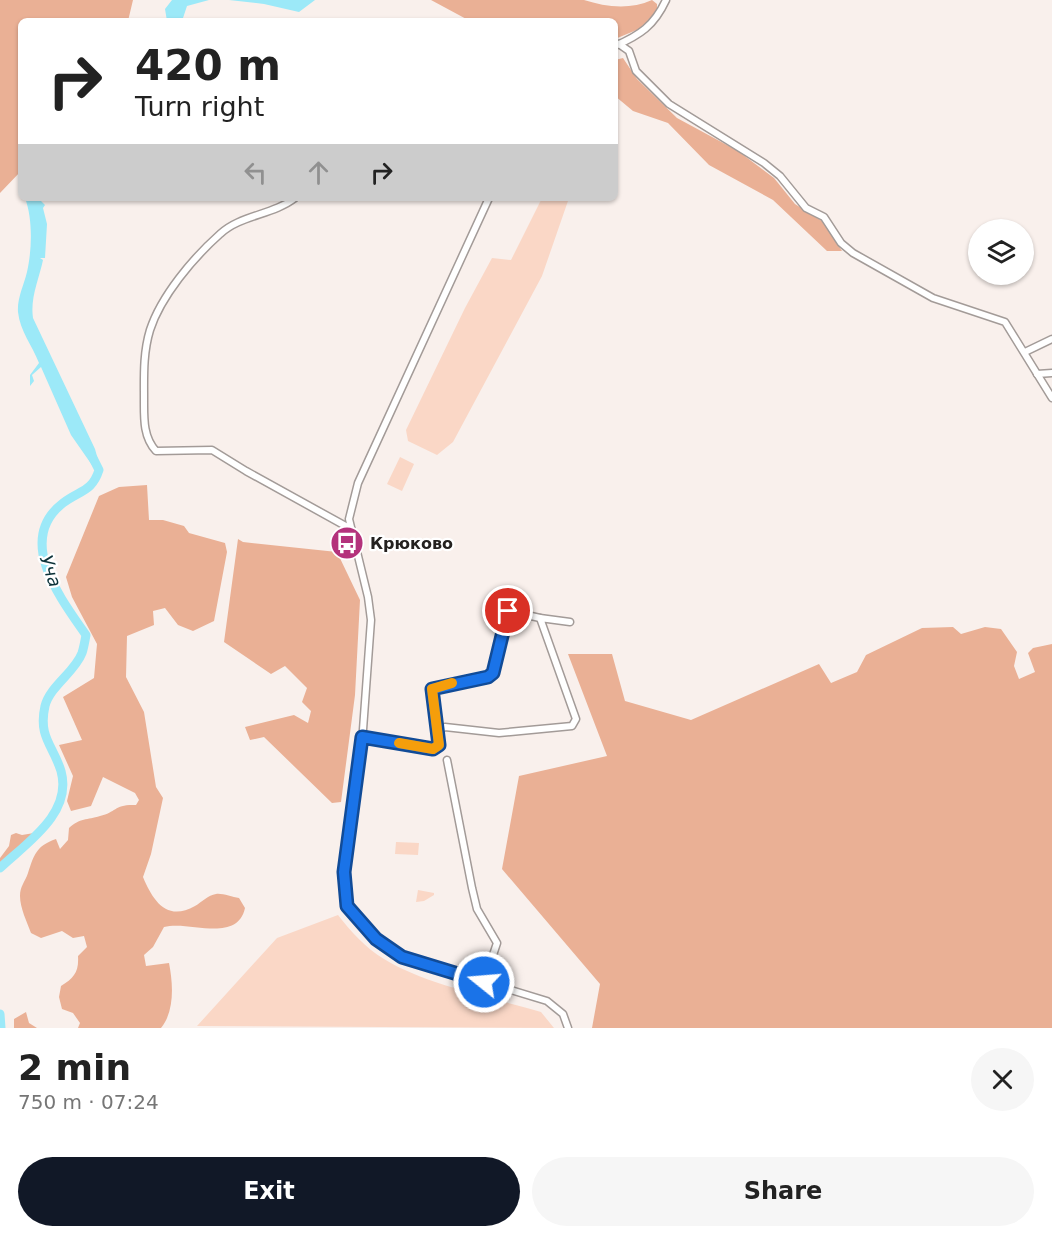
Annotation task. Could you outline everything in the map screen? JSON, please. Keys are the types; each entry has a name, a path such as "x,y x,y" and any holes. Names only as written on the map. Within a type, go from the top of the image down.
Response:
{"street":[{"path":"618,44 648,29 658,17 666,0"},
{"path":"618,46 629,51 636,71 669,104 764,163 780,176 806,208 828,222 841,243 853,253 933,298 1005,322 1052,398"},
{"path":"288,201 221,232 187,270 163,303 150,330 144,361 144,417 148,442 156,451 212,450 351,528"},
{"path":"488,201 358,483 349,519 368,597 371,620 362,737 344,872 347,906 376,939 402,957 547,1001 563,1014 568,1028"},
{"path":"1025,352 1052,339"},
{"path":"1038,374 1052,373"},
{"path":"362,737 433,749 439,745 439,730 432,689 488,677 493,673 508,611 570,622"},
{"path":"439,730 445,728 499,733 572,726 576,719 540,618"},
{"path":"447,759 477,909 497,943 484,982"}],"shaded area":[{"path":"0,0 133,0 129,18 18,18 18,174 0,193"},
{"path":"431,0 584,0 627,6 652,0 657,4 657,12 639,29 618,38 618,18 464,18"},
{"path":"623,58 637,79 677,118 738,151 774,178 795,204 822,221 842,251 827,251 773,200 709,165 668,123 633,111 618,98 618,59"},
{"path":"540,201 568,201 542,276 453,442 437,455 408,441 406,430 492,258 511,260"},
{"path":"400,457 414,464 402,491 387,484"},
{"path":"147,485 149,520 163,520 184,526 189,533 225,543 227,552 214,621 193,631 178,625 165,608 153,611 154,625 127,636 126,677 144,712 156,787 163,798 151,854 143,877 156,901 169,910 176,912 185,910 218,894 239,898 245,908 240,919 222,928 164,927 153,947 144,955 146,966 169,963 172,988 171,1005 161,1028 78,1028 80,1023 73,1013 62,1009 59,997 61,986 75,974 78,956 87,947 84,936 73,938 62,931 41,938 31,933 22,910 20,893 34,856 40,848 56,839 60,849 68,840 69,828 77,822 106,814 119,807 136,805 139,800 135,793 103,777 91,806 71,811 67,801 73,776 59,745 82,740 63,697 94,678 97,644 72,597 66,577 99,496 119,487"},
{"path":"238,539 243,542 337,552 360,600 355,695 341,802 332,803 264,737 250,740 245,727 294,715 308,723 311,711 302,702 307,688 285,666 271,674 224,642"},
{"path":"953,627 961,634 985,627 1001,629 1017,652 1014,666 1019,679 1035,672 1028,653 1033,648 1052,644 1052,1028 592,1028 600,984 502,869 519,776 607,756 568,654 612,654 625,701 691,720 819,664 831,683 857,672 866,655 922,628"},
{"path":"16,833 22,835 34,833 32,838 0,865 0,858 9,846 11,835"},
{"path":"396,842 419,843 418,855 395,854"},
{"path":"418,890 434,893 434,895 424,901 416,902"},
{"path":"338,915 371,950 401,968 440,984 541,1012 554,1028 197,1026 277,938"},
{"path":"26,1012 29,1023 37,1028 14,1028 14,1019"}],"water":[{"path":"172,0 209,0 187,6 183,18 166,18 165,9"},
{"path":"229,0 315,0 299,12 264,4"},
{"path":"26,201 41,201 45,205 43,208 47,224 45,258 40,258 43,260 34,296 33,318 95,449 100,467 94,468 71,435 41,367 32,375 34,381 30,386 30,375 39,363 24,332 18,312 31,244"}],"waterway":[{"name":"Уча","path":"0,868 44,827 60,801 63,787 61,771 47,740 43,717 45,706 52,692 79,660 86,635 65,604 47,569 43,552 43,534 49,518 63,503 93,483 99,470 93,458"},
{"name":"Уча","path":"0,1014 1,1028"}],"slow traffic":[{"path":"399,743 433,749 439,745 439,730 432,689 452,683"}],"place":[{"name":"Крюково","path":"347,543"}],"route":[{"path":"484,982 402,957 376,939 347,906 344,872 362,737 433,749 439,745 439,730 432,689 437,686 488,677 493,673 508,611"}]}
